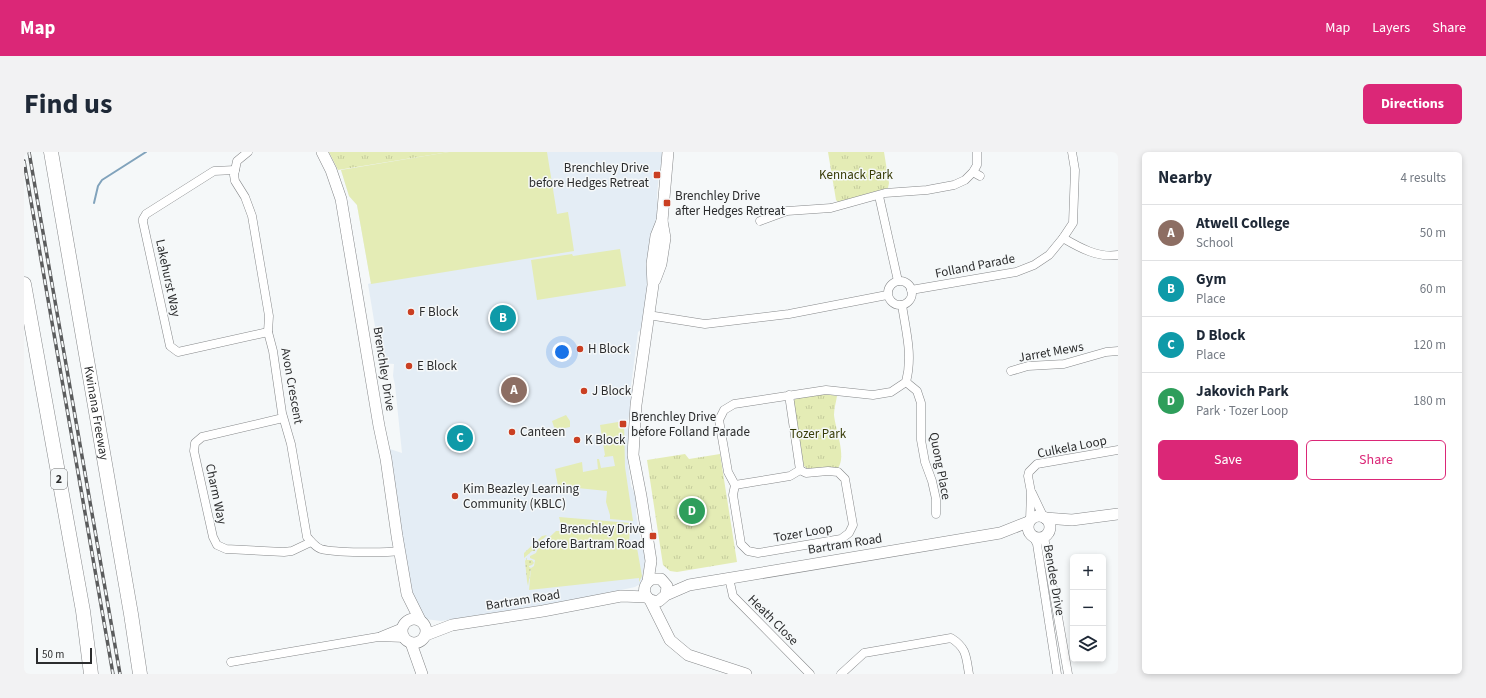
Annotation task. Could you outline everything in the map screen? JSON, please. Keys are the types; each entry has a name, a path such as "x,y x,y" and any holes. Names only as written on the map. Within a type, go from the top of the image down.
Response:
{"highway":[{"name":"Kwinana Freeway","path":"50,152 130,607 140,674"},
{"name":"2","path":"24,284 82,604 91,674"}],"street":[{"path":"235,170 237,161 248,152"},
{"name":"Brenchley Drive","path":"322,152 331,170 341,199 386,459 407,594 404,625"},
{"path":"668,152 662,220 665,238 652,264 653,285 636,406 633,455 651,561 644,594 661,620 670,640 688,655 746,674"},
{"path":"760,221 787,211 831,208 879,196 885,193 927,190 954,185 976,174 977,152"},
{"name":"Folland Parade","path":"911,290 1016,272 1034,265 1049,255 1073,223 1075,170 1072,152"},
{"name":"Lakehurst Way","path":"235,170 214,171 146,214 143,218 146,236 170,346 174,350 178,352 268,332"},
{"name":"Avon Crescent","path":"235,170 235,181 245,197 252,216 269,316 268,332 273,351 283,418 291,444 305,532 311,542"},
{"path":"879,196 898,281"},
{"path":"1063,238 1077,246 1097,254 1118,255"},
{"path":"898,281 908,284 911,290 911,297 909,301 902,305 895,305 891,302 887,295 888,288 891,284 898,281"},
{"path":"648,316 705,324 789,314 887,295"},
{"path":"789,396 800,470 790,476 735,486 728,472 719,420 724,410 734,404 826,390 874,395 891,392 906,382 910,359 902,305"},
{"name":"Jarret Mews","path":"1012,371 1028,366 1064,364 1106,352 1118,351"},
{"name":"Quong Place","path":"906,382 917,391 921,403 921,440 925,462 934,487 936,514"},
{"name":"Charm Way","path":"283,418 202,437 195,443 194,451 213,537 217,545 226,549 284,552 292,551 311,542"},
{"name":"Culkela Loop","path":"1029,521 1031,492 1028,476 1029,472 1037,464 1118,450"},
{"name":"Tozer Loop","path":"735,486 733,495 741,544 748,551 758,553 841,539 849,533 852,525 845,479 838,472 828,471 806,473 800,470"},
{"name":"Culkela Loop","path":"1031,492 1044,517"},
{"path":"1039,536 1027,530 1029,521 1037,516 1072,520 1118,514"},
{"path":"1039,536 1050,526 1044,517"},
{"path":"1039,536 1072,520"},
{"name":"Bartram Road","path":"665,597 689,585 1006,531 1029,521"},
{"name":"Bartram Road","path":"1006,531 1039,536"},
{"name":"Bendee Drive","path":"1039,536 1037,544 1057,674"},
{"name":"Bendee Drive","path":"1039,536 1068,674"},
{"path":"311,542 321,549 328,550 383,552 400,551"},
{"path":"651,561 668,591 665,597 661,620"},
{"path":"647,583 657,578 663,581"},
{"name":"Heath Close","path":"729,578 733,596 810,674"},
{"name":"Bartram Road","path":"663,581 689,585"},
{"name":"Bartram Road","path":"424,637 452,625 543,611 621,596 647,583"},
{"name":"Brenchley Drive","path":"407,594 422,622"},
{"name":"Bartram Road","path":"621,596 648,599"},
{"path":"648,599 659,601 665,597"},
{"path":"231,662 378,637 404,625 412,619 422,622 426,626 422,671"},
{"name":"Bartram Road","path":"422,622 452,625"},
{"path":"404,625 403,635 408,641 422,671"},
{"path":"378,637 415,643 424,637"},
{"path":"841,674 864,653 951,638 960,644 965,650 969,674"}],"shaded area":[{"path":"449,152 665,152 659,172 657,195 658,211 643,328 638,332 631,386 633,394 628,421 628,462 631,486 637,502 636,513 639,533 645,554 644,579 642,583 635,587 570,601 441,621 425,619 411,591 389,456 390,449 402,453 393,376 394,364 381,363 368,284 371,283 357,205 349,196 341,170"}],"green space":[{"path":"329,152 449,152 338,170"},
{"path":"449,152 547,152 557,214 568,212 574,251 371,284 357,205 349,196 341,170"},
{"name":"Kennack Park","path":"828,152 884,152 889,183 888,188 838,202 836,200"},
{"path":"620,249 626,286 537,300 531,260"},
{"name":"Tozer Park","path":"825,394 837,396 834,415 841,450 840,463 838,468 808,469 804,466 803,462 793,402 797,397"},
{"path":"566,415 570,421 570,427 555,430 552,421"},
{"path":"624,421 625,467 633,521 610,519 606,502 607,491 558,486 555,469 582,462 583,472 598,469 597,459 599,459 601,468 615,466 613,456 604,457 605,455 600,425"},
{"path":"685,454 689,459 720,454 737,562 677,572 670,571 663,565 647,460"},
{"path":"559,517 630,523 629,546 637,548 642,576 639,582 639,578 529,590 531,568 534,566 535,560 530,558 530,556 536,553 538,548 556,531 560,531 561,525"},
{"path":"547,535 535,547 535,551 532,551 524,558 524,553 542,536"},
{"path":"527,558 527,560 532,560 534,563 529,566 531,568 528,586 525,561"}],"waterway":[{"path":"94,203 98,186 102,180 146,152"}],"railway":[{"path":"29,152 120,674"},
{"path":"24,161 113,674"}],"place":[{"name":"Brenchley Drive before Hedges Retreat","path":"657,175"},
{"name":"Brenchley Drive after Hedges Retreat","path":"667,203"},
{"name":"F Block","path":"411,312"},
{"name":"Gym","path":"503,318"},
{"name":"H Block","path":"580,349"},
{"name":"E Block","path":"409,366"},
{"name":"Atwell College","path":"514,390"},
{"name":"J Block","path":"584,391"},
{"name":"Brenchley Drive before Folland Parade","path":"623,424"},
{"name":"Canteen","path":"512,432"},
{"name":"D Block","path":"460,438"},
{"name":"K Block","path":"577,440"},
{"name":"Kim Beazley Learning Community (KBLC)","path":"455,496"},
{"name":"Jakovich Park","path":"692,511"},
{"name":"Brenchley Drive before Bartram Road","path":"653,536"}]}
